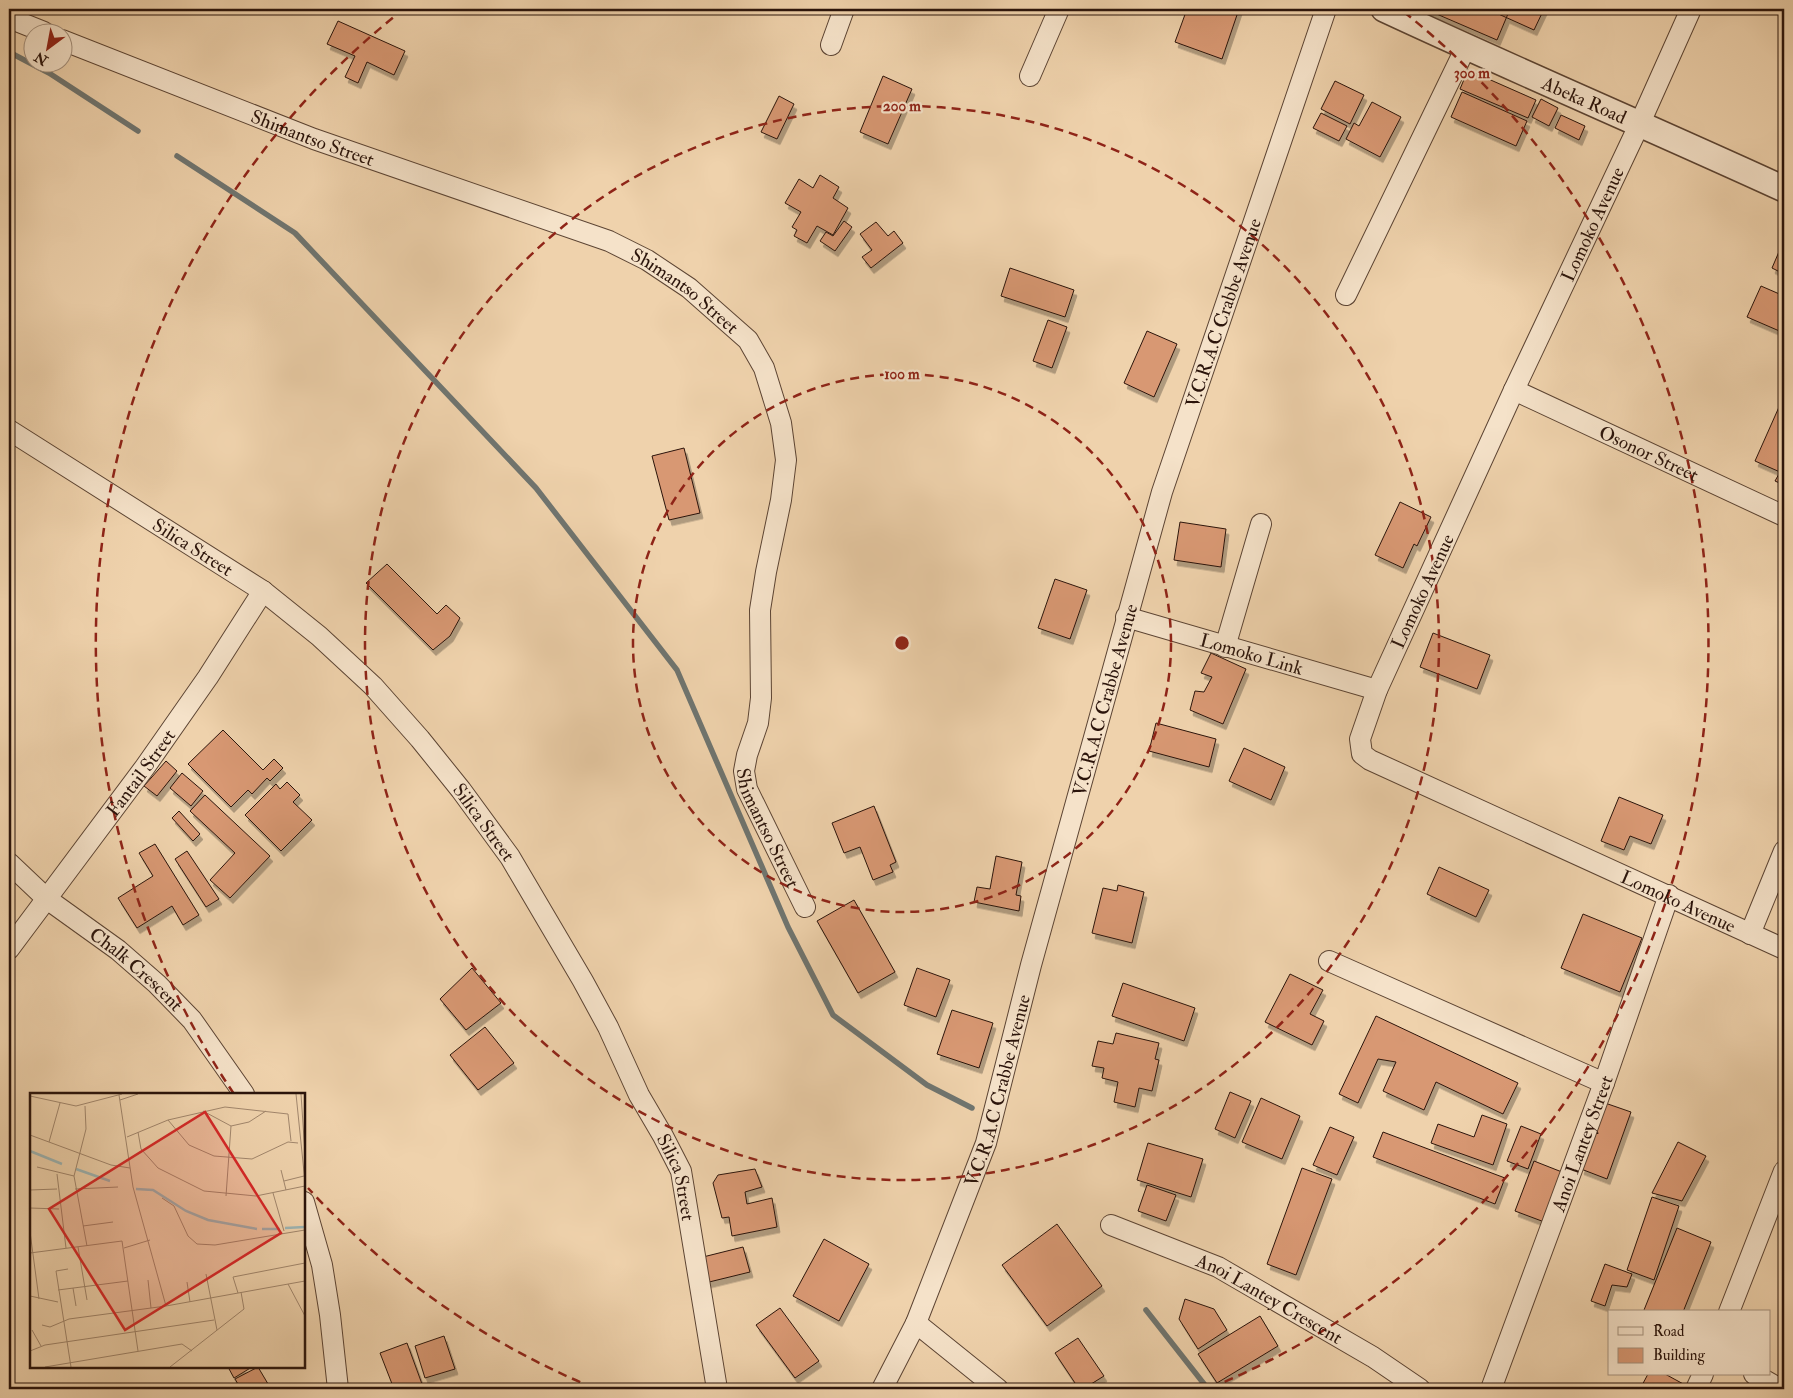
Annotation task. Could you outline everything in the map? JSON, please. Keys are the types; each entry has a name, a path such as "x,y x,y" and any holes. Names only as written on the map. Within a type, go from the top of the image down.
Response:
{"street":[{"path":"830,45 844,9"},
{"path":"1030,76 1059,9"},
{"name":"V.C.R.A.C Crabbe Avenue","path":"882,1389 916,1322 986,1143 1126,617 1162,492 1326,9"},
{"name":"Abeka Road","path":"1384,9 1784,189"},
{"name":"Lomoko Avenue","path":"1691,9 1377,690 1360,739 1362,754 1370,760 1784,949"},
{"path":"9,18 22,23"},
{"name":"Shimantso Street","path":"72,44 314,139 609,241 647,260 690,288 748,340 764,368 781,422 786,460 781,500 760,610 762,698 758,723 747,755 744,771 747,789 805,907"},
{"path":"1346,295 1466,47"},
{"name":"Osonor Street","path":"1514,390 1784,516"},
{"name":"Silica Street","path":"9,430 263,591 319,636 366,680 420,739 461,790 510,857 583,980 608,1027 639,1094 681,1171 717,1389"},
{"path":"1225,647 1261,524"},
{"name":"Fantail Street","path":"9,949 145,767 208,677 263,591"},
{"name":"Lomoko Link","path":"1126,617 1377,690"},
{"path":"1750,934 1784,851"},
{"name":"Chalk Crescent","path":"9,864 47,898 118,950 158,984 192,1020 243,1093"},
{"name":"Anoi Lantey Street","path":"1491,1389 1604,1083 1669,895"},
{"path":"1329,961 1604,1083"},
{"path":"1729,1310 1784,1171"},
{"path":"305,1206 322,1265 330,1315 338,1389"},
{"name":"Anoi Lantey Crescent","path":"1111,1225 1218,1267 1373,1357 1420,1389"},
{"path":"916,1322 998,1389"},
{"path":"1696,1389 1702,1376"},
{"path":"1757,1376 1780,1389"}],"building":[{"path":"1187,9 1239,9 1222,59 1175,42"},
{"path":"1425,9 1510,9 1497,40"},
{"path":"1495,9 1544,9 1534,30 1494,12"},
{"path":"338,21 405,51 394,75 367,62 358,83 345,77 355,56 327,44"},
{"path":"1468,70 1536,100 1528,118 1460,89"},
{"path":"883,76 912,89 888,144 860,132"},
{"path":"1335,81 1364,95 1350,124 1321,109"},
{"path":"1462,92 1527,121 1516,146 1451,117"},
{"path":"779,96 794,104 777,139 761,132"},
{"path":"1541,99 1558,108 1549,126 1532,117"},
{"path":"1372,102 1401,117 1380,157 1346,139 1354,123 1359,126"},
{"path":"1321,113 1347,126 1339,141 1313,128"},
{"path":"1561,115 1585,126 1579,140 1555,128"},
{"path":"820,175 839,187 833,198 848,208 833,235 817,226 807,243 794,236 797,230 792,227 801,212 785,203 799,179 813,188"},
{"path":"844,221 852,227 835,251 820,241 826,232 833,236"},
{"path":"876,222 888,236 894,231 903,243 871,268 862,257 872,250 860,234"},
{"path":"1784,240 1784,274 1772,268"},
{"path":"1010,268 1074,290 1065,317 1001,296"},
{"path":"1761,286 1784,296 1784,333 1747,317"},
{"path":"1048,320 1067,327 1052,368 1033,361"},
{"path":"1147,331 1177,344 1154,397 1124,383"},
{"path":"1779,407 1784,409 1784,485 1775,481 1780,472 1755,461"},
{"path":"684,448 700,513 669,520 652,456"},
{"path":"1400,502 1431,517 1417,546 1414,544 1403,568 1375,555"},
{"path":"1180,522 1226,529 1221,567 1174,560"},
{"path":"387,564 437,614 446,605 460,618 450,636 433,650 366,583"},
{"path":"1055,579 1087,590 1070,639 1038,628"},
{"path":"1433,633 1490,655 1477,689 1420,667"},
{"path":"1211,653 1246,669 1223,724 1190,710 1195,691 1204,692 1212,677 1201,673"},
{"path":"1156,723 1216,739 1209,767 1149,751"},
{"path":"223,730 263,770 274,759 283,768 270,781 267,778 252,794 248,790 231,807 188,764"},
{"path":"1244,748 1285,767 1271,800 1229,781"},
{"path":"166,761 177,771 157,796 144,786"},
{"path":"182,773 203,791 191,806 170,788"},
{"path":"287,782 300,795 293,802 312,820 281,851 245,815 276,784 280,789"},
{"path":"205,795 270,856 230,898 210,880 235,853 190,811"},
{"path":"1619,797 1663,815 1651,844 1630,836 1624,850 1601,841"},
{"path":"874,806 896,862 890,865 893,872 873,880 860,847 844,853 832,823"},
{"path":"179,811 200,834 193,841 172,818"},
{"path":"155,844 199,915 183,925 172,906 137,928 118,898 153,876 139,853"},
{"path":"187,851 219,899 206,907 175,859"},
{"path":"996,856 1022,862 1016,895 1021,896 1019,911 974,902 977,887 990,889"},
{"path":"1439,867 1489,890 1476,917 1427,894"},
{"path":"1118,885 1144,892 1132,943 1092,933 1103,888 1117,891"},
{"path":"854,900 895,972 858,993 817,921"},
{"path":"1583,914 1642,938 1620,992 1561,968"},
{"path":"472,968 501,1003 466,1030 440,999"},
{"path":"917,968 950,980 936,1017 904,1005"},
{"path":"1290,974 1323,990 1310,1014 1324,1021 1312,1045 1265,1022"},
{"path":"1123,983 1195,1008 1184,1041 1112,1016"},
{"path":"952,1010 993,1023 979,1068 937,1054"},
{"path":"1376,1016 1518,1083 1503,1114 1436,1082 1424,1110 1383,1091 1396,1062 1378,1059 1358,1103 1339,1094"},
{"path":"485,1027 514,1063 478,1090 450,1055"},
{"path":"1116,1033 1159,1043 1155,1059 1159,1060 1152,1091 1139,1088 1135,1107 1114,1102 1118,1082 1102,1078 1104,1068 1092,1066 1098,1041 1113,1044"},
{"path":"1230,1092 1251,1101 1235,1138 1215,1129"},
{"path":"1261,1098 1300,1116 1282,1159 1242,1142"},
{"path":"1605,1103 1631,1112 1607,1179 1581,1169"},
{"path":"1482,1115 1507,1124 1493,1165 1431,1143 1438,1124 1474,1137"},
{"path":"1521,1126 1541,1134 1528,1169 1507,1161"},
{"path":"1330,1127 1354,1137 1337,1175 1313,1165"},
{"path":"1383,1132 1505,1178 1495,1204 1373,1157"},
{"path":"1678,1142 1706,1156 1682,1201 1652,1193"},
{"path":"1148,1143 1203,1159 1191,1197 1137,1180"},
{"path":"1534,1161 1567,1174 1547,1223 1515,1211"},
{"path":"1302,1168 1332,1179 1296,1275 1267,1264"},
{"path":"755,1169 762,1187 745,1192 747,1204 772,1198 777,1227 732,1236 729,1217 722,1218 713,1183 718,1175"},
{"path":"1147,1185 1176,1195 1166,1221 1138,1211"},
{"path":"1652,1197 1679,1206 1654,1280 1627,1270"},
{"path":"1057,1224 1102,1286 1047,1326 1002,1265"},
{"path":"1677,1228 1711,1242 1684,1310 1644,1310"},
{"path":"824,1239 869,1264 839,1321 793,1296"},
{"path":"743,1247 750,1272 705,1283 699,1258"},
{"path":"1605,1264 1632,1274 1627,1287 1612,1285 1605,1306 1591,1301"},
{"path":"1185,1299 1214,1309 1227,1330 1198,1349 1179,1319"},
{"path":"780,1308 819,1361 795,1378 756,1325"},
{"path":"1260,1316 1278,1346 1217,1383 1198,1354"},
{"path":"444,1336 455,1369 425,1378 415,1346"},
{"path":"1078,1338 1104,1376 1083,1389 1079,1389 1055,1353"},
{"path":"407,1343 422,1384 409,1389 394,1389 380,1353"},
{"path":"229,1368 250,1368 234,1378"},
{"path":"259,1368 271,1389 241,1389 235,1379"},
{"path":"1647,1376 1669,1376 1687,1386 1685,1389 1640,1389"}],"waterway":[{"path":"9,52 49,73 138,131"},
{"path":"177,156 295,233 536,488 677,670 788,927 833,1015 927,1085 972,1108"},
{"path":"1146,1310 1208,1389"}]}
